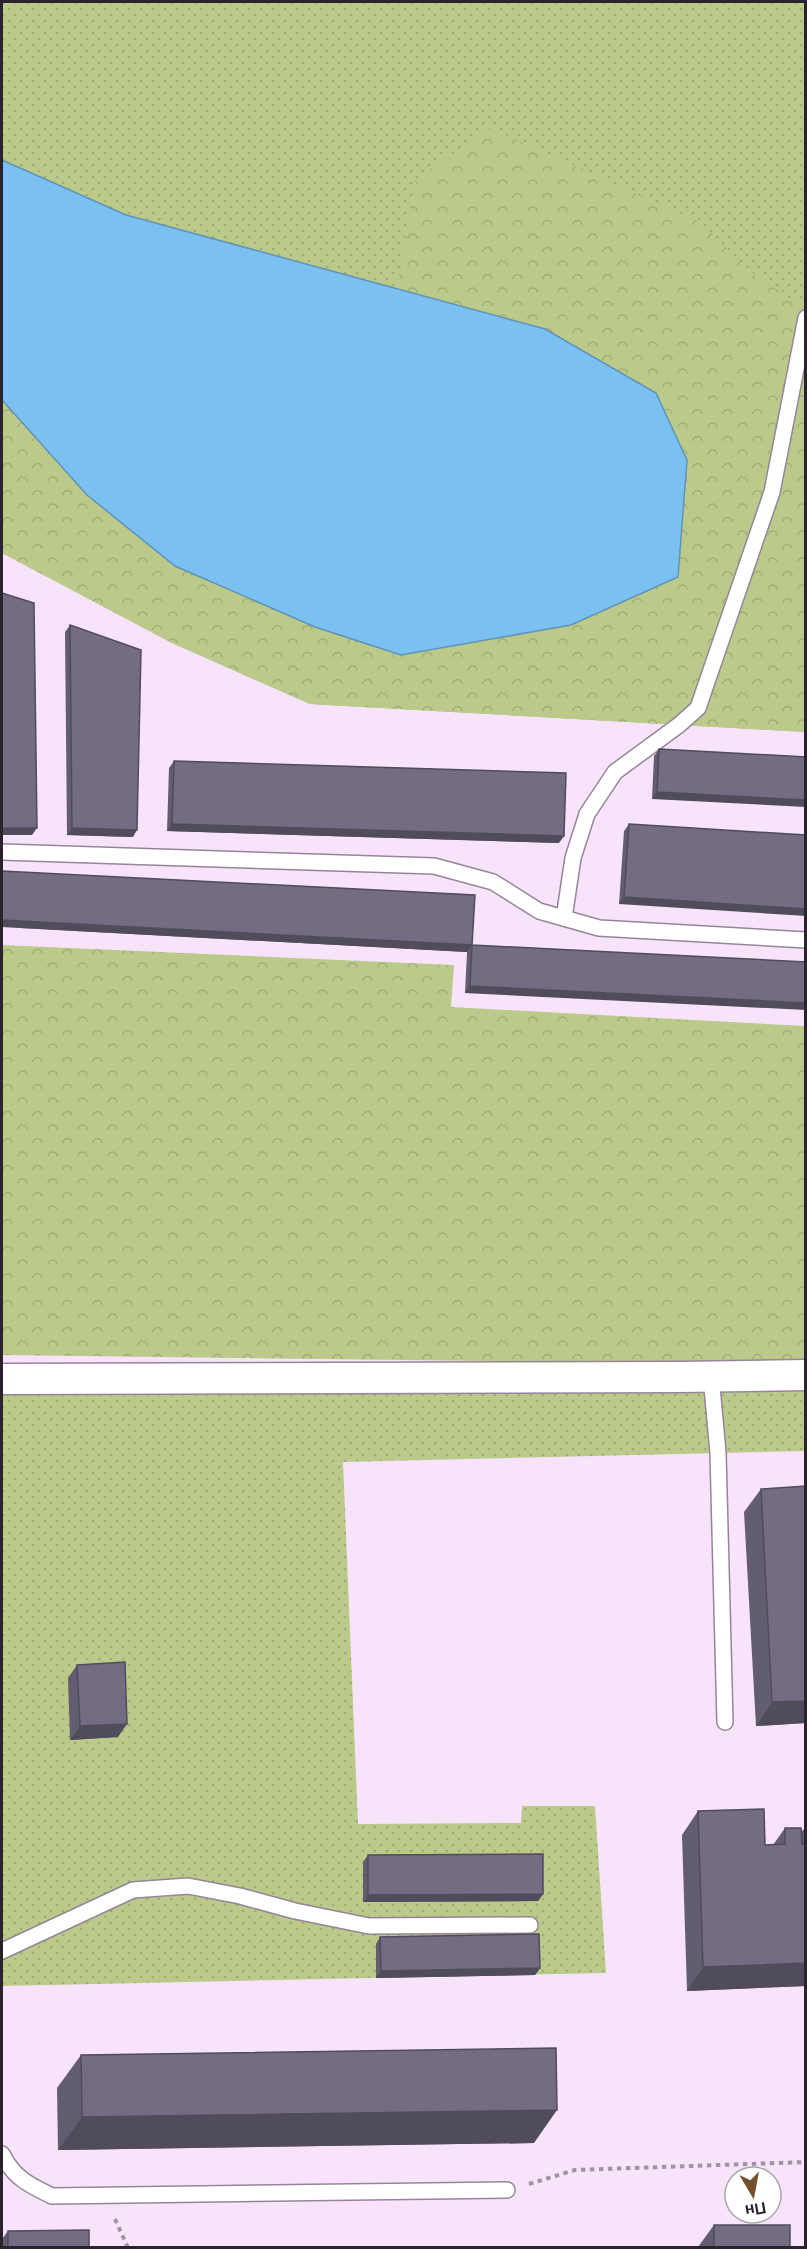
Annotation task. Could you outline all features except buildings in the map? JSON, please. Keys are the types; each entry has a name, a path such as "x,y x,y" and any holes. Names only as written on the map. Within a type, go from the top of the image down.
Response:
{"street":[{"path":"2,1379 806,1375"}],"lane":[{"path":"564,918 573,858 587,814 615,772 698,708 772,492 806,318"},
{"path":"2,852 434,866 493,882 539,911 599,928 806,939"},
{"path":"711,1376 718,1453 725,1722"},
{"path":"2,1951 133,1890 188,1886 369,1926 530,1925"},
{"path":"2,2154 9,2169 18,2177 52,2196 507,2190"}],"path":[{"path":"507,2190 575,2170 806,2162"}],"green space":[{"path":"2,2 805,2 805,732 310,704 172,643 2,553 2,400 545,329 126,215 2,160"},
{"path":"490,128 699,222 755,275 805,309 805,732 310,704 172,643 2,553 2,400 268,609 401,655 545,329 397,289 415,180"},
{"path":"2,945 454,965 451,1007 805,1026 805,1365 2,1355"},
{"path":"805,1375 805,1451 343,1462 358,1824 521,1823 522,1806 595,1806 606,1973 2,1986 2,1379"}],"water":[{"path":"2,160 126,215 545,329 656,393 687,460 678,577 571,625 401,655 315,627 175,566 87,495 2,400"}]}
